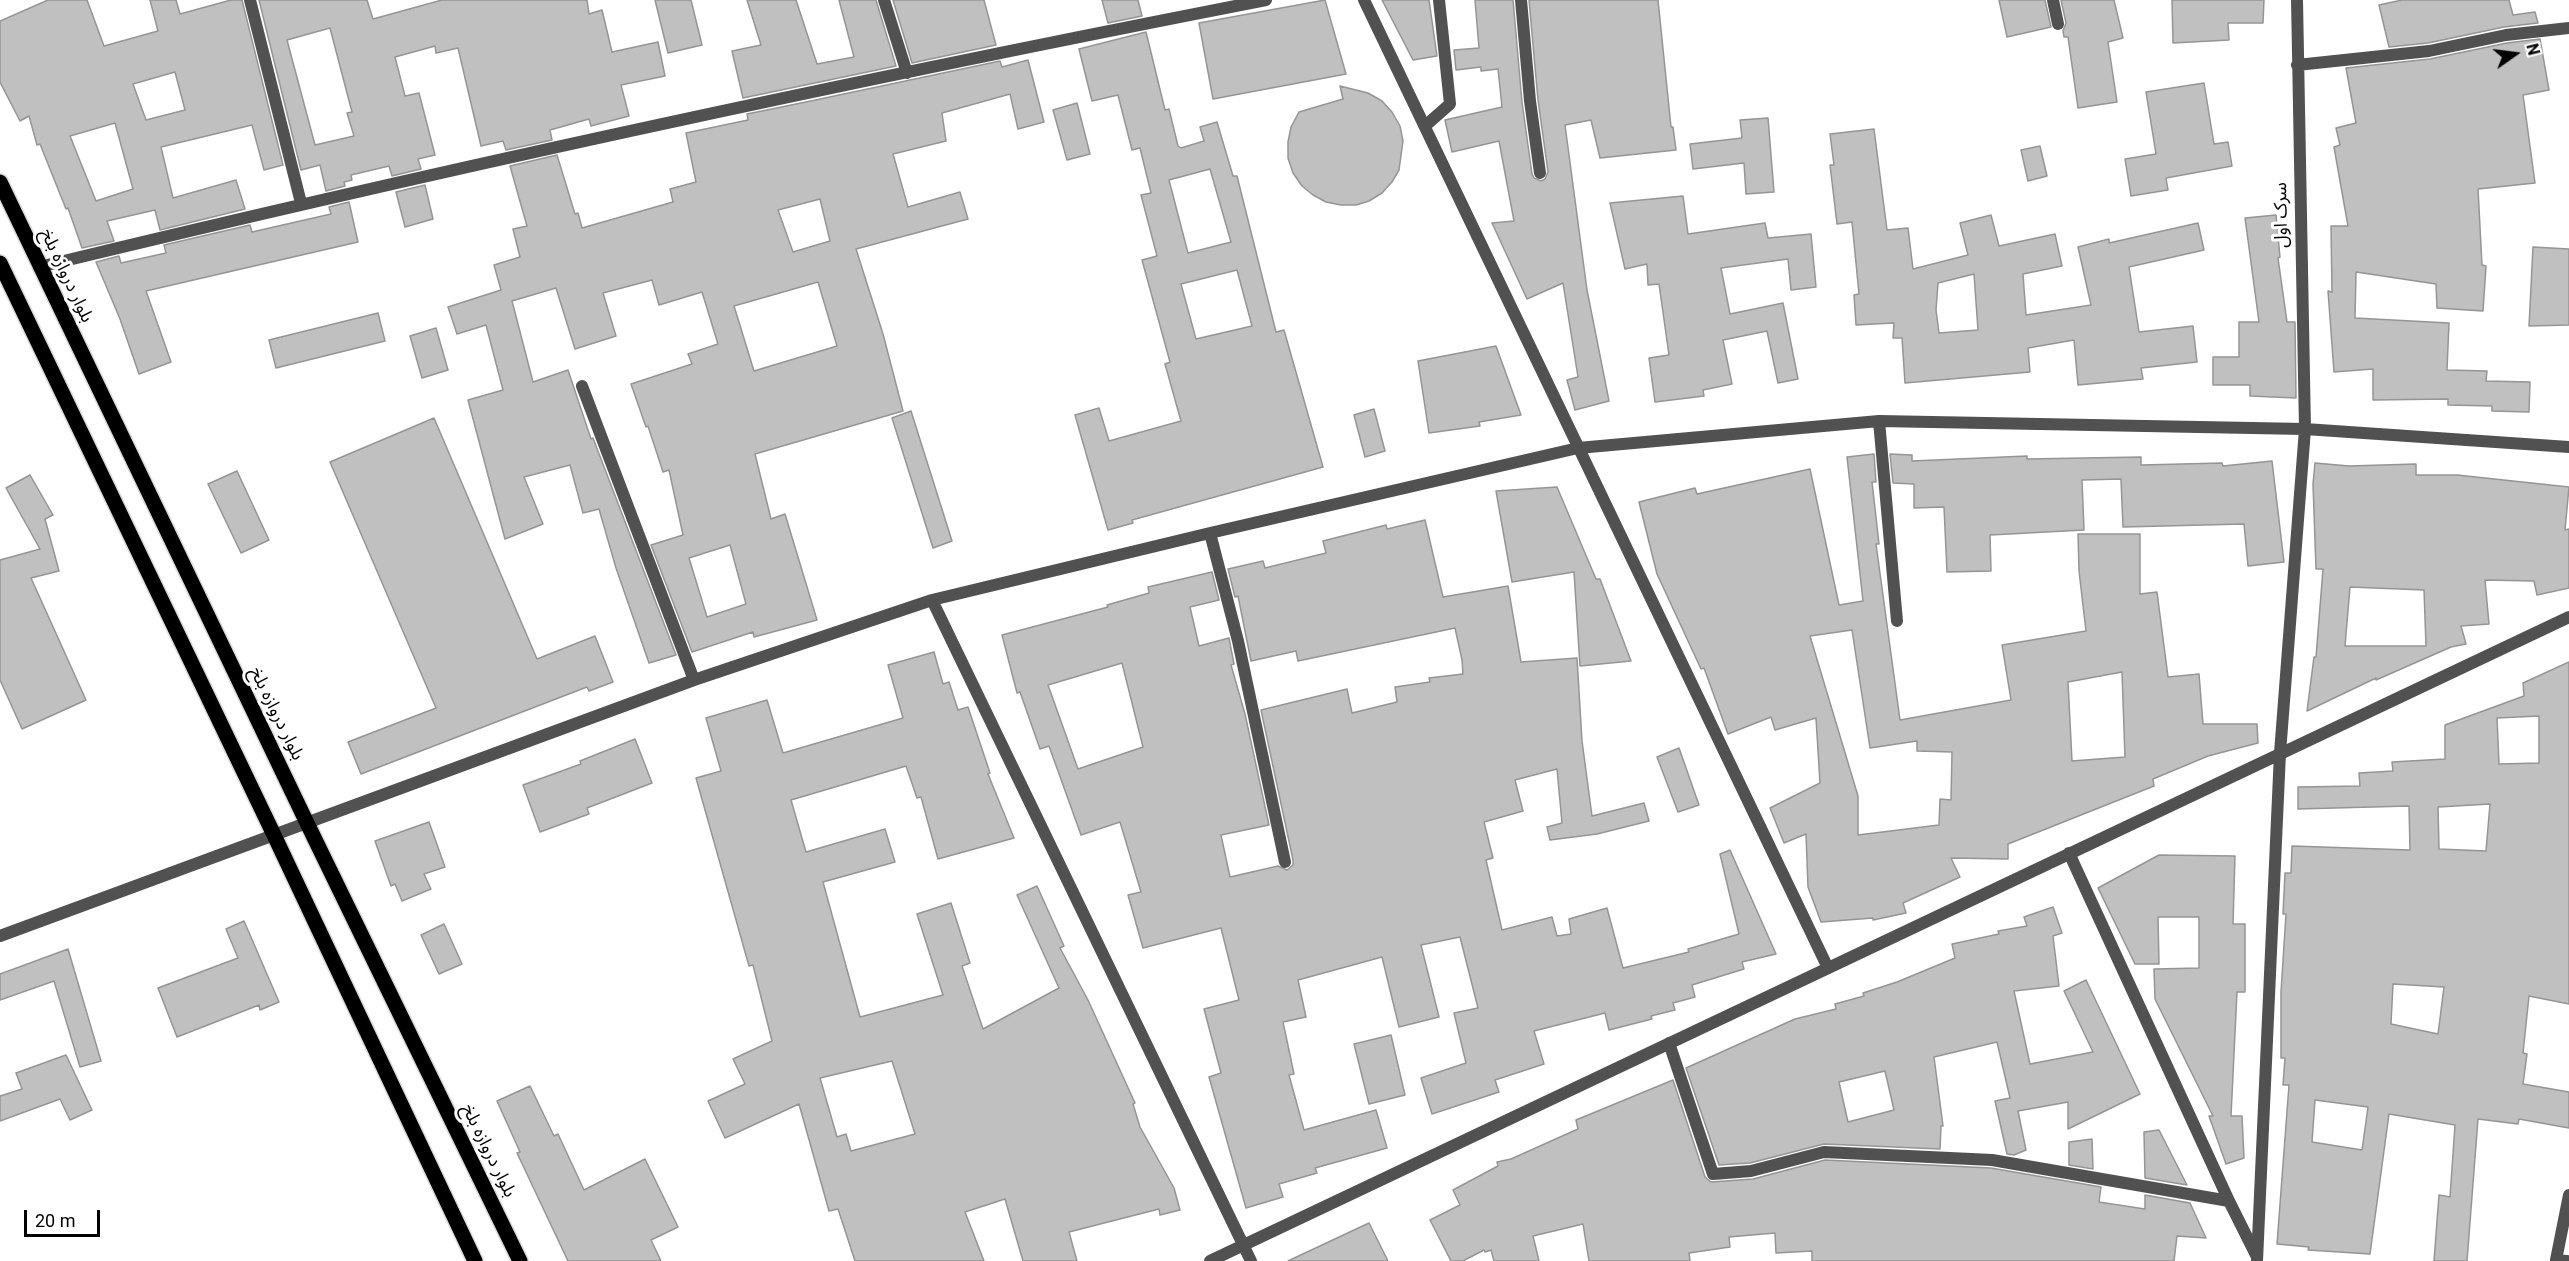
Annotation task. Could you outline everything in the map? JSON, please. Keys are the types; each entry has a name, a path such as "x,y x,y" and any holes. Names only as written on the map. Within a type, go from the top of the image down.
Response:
{"main road":[{"name":"بلوار دروازه بلخ","path":"0,182 520,1261"},
{"path":"0,263 4,283 274,835 475,1261"}],"street":[{"path":"250,0 301,203"},
{"path":"884,0 907,73"},
{"path":"39,267 301,203 1023,47 1266,0"},
{"path":"1364,0 1828,968"},
{"path":"1425,126 1450,104 1439,0"},
{"path":"1521,0 1530,101 1540,173"},
{"path":"2053,0 2058,24"},
{"name":"سرک اول","path":"2258,1260 2280,753 2305,429 2297,0"},
{"path":"2297,65 2429,51 2506,35 2569,28"},
{"path":"582,386 694,681"},
{"path":"1880,421 1897,621"},
{"path":"0,936 694,681 932,600 1578,448 1880,421 2305,429 2569,447"},
{"path":"1210,533 1238,642 1285,862"},
{"path":"932,600 1251,1261"},
{"path":"1210,1261 2569,616"},
{"path":"2069,854 2258,1260"},
{"path":"1669,1043 1713,1174 1751,1171 1824,1152 1992,1160 2229,1201"},
{"path":"2567,1261 2556,1260 2569,1195"}],"building":[{"path":"48,0 87,0 104,46 158,31 150,0 176,0 180,14 231,0 242,0 283,165 264,170 252,125 161,147 173,198 236,180 245,209 160,230 155,210 107,221 114,241 82,248 68,208 66,209 40,144 37,145 29,116 20,121 0,82 0,21","holes":["175,72 185,110 146,120 133,84","115,123 133,189 96,201 70,136"]},
{"path":"259,0 367,0 373,19 442,0 587,0 589,14 602,10 612,52 658,42 665,76 621,85 629,116 591,126 589,119 550,130 552,140 506,150 503,141 481,146 458,48 436,53 435,46 395,57 405,96 419,93 435,155 418,159 421,169 392,176 389,166 351,175 352,180 344,182 345,186 326,191 320,165 301,170","holes":["330,28 352,112 347,113 354,136 315,145 287,40"]},
{"path":"655,0 691,0 702,45 668,53"},
{"path":"747,0 796,0 817,64 854,57 839,0 876,0 896,66 743,98 732,51 761,45"},
{"path":"893,0 984,0 996,45 912,63"},
{"path":"1102,0 1138,0 1142,16 1108,23"},
{"path":"1325,0 1346,74 1213,99 1199,23"},
{"path":"1382,0 1429,0 1437,56 1413,60"},
{"path":"1475,0 1513,0 1522,102 1532,174 1534,178 1541,181 1545,179 1548,172 1538,100 1529,0 1658,0 1671,127 1673,127 1676,150 1600,158 1591,120 1565,125 1587,290 1609,401 1575,410 1567,380 1578,377 1563,283 1527,299 1492,223 1514,221 1499,141 1452,152 1445,120 1502,107 1498,69 1481,71 1481,67 1456,70 1454,50 1479,48"},
{"path":"1999,0 2045,0 2051,27 2007,37"},
{"path":"2061,0 2114,0 2123,38 2108,42 2117,102 2078,108 2068,37 2064,37 2063,31 2066,23"},
{"path":"2172,0 2264,0 2263,23 2228,23 2229,40 2173,43"},
{"path":"2402,0 2509,0 2513,15 2535,12 2538,23 2504,27 2428,43 2389,47 2379,5"},
{"path":"1146,32 1165,110 1169,109 1178,146 1181,148 1204,141 1200,127 1217,122 1233,176 1237,176 1276,332 1284,330 1323,467 1132,520 1133,523 1108,530 1075,415 1099,408 1109,441 1181,421 1165,364 1170,362 1142,260 1157,256 1141,195 1151,193 1140,148 1132,150 1118,95 1092,101 1079,49","holes":["1210,169 1231,242 1188,253 1169,180","1237,270 1252,326 1196,339 1181,284"]},
{"path":"2540,39 2549,90 2523,95 2535,183 2478,189 2482,265 2486,266 2483,311 2437,308 2436,284 2356,272 2355,318 2449,323 2447,370 2487,371 2486,381 2530,382 2529,412 2492,411 2492,406 2448,405 2448,399 2373,400 2373,369 2334,372 2328,291 2332,292 2331,226 2348,226 2334,147 2340,145 2336,128 2356,123 2346,68 2430,59 2507,43"},
{"path":"1028,60 1044,122 1018,129 1010,94 942,113 946,141 893,154 908,207 960,192 968,219 856,249 883,334 903,411 755,454 771,519 785,514 817,620 754,637 753,632 692,652 651,545 683,535 669,470 663,472 631,384 692,364 688,354 718,344 702,292 659,305 652,280 603,293 616,336 575,349 556,288 512,301 533,382 568,370 591,439 593,438 676,655 649,663 616,568 599,509 583,513 570,465 524,477 543,524 505,539 468,400 503,390 486,325 457,334 448,307 501,290 494,265 520,257 513,229 527,226 510,166 557,155 575,214 578,213 582,228 673,202 670,189 696,182 686,133 748,120 747,114 1000,61 1002,67","holes":["820,199 830,241 793,252 778,210","818,282 837,346 754,371 734,306","730,545 746,604 707,617 689,558"]},
{"path":"2204,83 2214,144 2228,142 2232,166 2166,178 2168,190 2131,196 2125,159 2156,154 2146,92"},
{"path":"1340,86 1368,93 1382,101 1400,126 1403,141 1399,170 1392,182 1382,193 1369,201 1356,205 1326,202 1313,195 1302,186 1293,173 1288,158 1291,127 1299,112 1343,99"},
{"path":"1077,103 1090,154 1067,160 1053,110"},
{"path":"1768,118 1774,192 1746,194 1744,163 1693,169 1690,144 1742,138 1740,120"},
{"path":"1874,129 1887,230 1908,228 1913,269 1968,255 1960,223 1991,215 1999,246 2055,234 2062,266 2023,274 2026,315 2091,305 2078,247 2109,239 2109,243 2198,223 2204,250 2129,267 2139,332 2193,326 2197,362 2141,368 2143,379 2078,385 2074,340 2028,348 2030,372 1905,383 1902,338 1893,338 1894,323 1856,325 1854,295 1859,294 1852,222 1837,224 1830,165 1834,165 1830,134","holes":["1974,274 1978,330 1939,333 1936,310 1938,283"]},
{"path":"2040,146 2047,176 2028,181 2021,150"},
{"path":"425,185 433,219 405,227 396,192"},
{"path":"1683,196 1688,234 1765,223 1768,238 1811,234 1816,287 1791,290 1788,259 1721,268 1730,314 1783,303 1798,379 1778,383 1767,331 1723,340 1732,384 1703,390 1704,396 1655,402 1649,358 1669,355 1659,284 1648,285 1647,264 1625,269 1610,203"},
{"path":"349,202 358,242 146,291 171,362 139,374 120,319 96,262 119,256 121,263 166,253 164,245 194,238 250,225 252,232 331,214 329,207"},
{"path":"2276,215 2280,257 2278,258 2287,322 2295,322 2296,398 2250,396 2250,385 2213,385 2213,357 2239,357 2239,322 2259,322 2245,218"},
{"path":"2533,247 2569,249 2569,325 2529,326"},
{"path":"378,313 385,341 276,368 269,340"},
{"path":"436,328 448,370 422,378 410,336"},
{"path":"1496,346 1521,415 1479,422 1480,426 1429,433 1418,361"},
{"path":"1374,409 1385,451 1365,457 1354,415"},
{"path":"911,411 952,541 933,548 892,418"},
{"path":"434,418 537,659 595,636 613,682 589,691 587,687 361,774 348,742 436,708 330,462"},
{"path":"1874,454 1876,482 1872,482 1879,544 1876,544 1900,720 2011,700 2002,645 2086,631 2079,571 2078,534 2140,534 2140,594 2157,592 2168,677 2199,674 2203,724 2257,724 2258,743 2208,756 2153,779 2154,786 2008,844 2008,859 1951,858 1960,877 1903,903 1906,913 1873,920 1873,918 1821,922 1808,887 1806,834 1784,843 1770,808 1820,783 1816,718 1775,730 1771,717 1728,734 1704,668 1701,669 1657,574 1639,502 1695,488 1697,494 1810,469 1839,605 1863,601 1847,457","holes":["1852,630 1870,748 1917,741 1917,751 1952,752 1951,800 1940,799 1939,825 1858,835 1858,796 1810,636","2122,672 2125,757 2072,761 2068,682"]},
{"path":"1890,454 1912,455 1912,461 2027,456 2027,459 2141,457 2141,465 2222,463 2223,466 2272,461 2284,562 2248,566 2244,524 2123,527 2121,479 2082,480 2084,530 1990,535 1991,571 1947,572 1944,507 1914,508 1914,484 1893,483"},
{"path":"2315,463 2349,466 2416,464 2416,475 2457,475 2569,487 2565,530 2569,529 2569,588 2537,595 2534,581 2485,580 2489,624 2461,626 2466,644 2451,647 2376,680 2376,678 2307,711 2314,657 2316,657 2323,569 2316,569 2313,484","holes":["2350,587 2424,590 2426,646 2345,646"]},
{"path":"237,471 269,540 241,553 208,484"},
{"path":"30,475 53,515 45,519 59,571 31,578 86,700 22,729 0,680 0,560 40,549 6,488"},
{"path":"1557,487 1596,579 1600,579 1631,661 1580,666 1574,572 1512,582 1496,491"},
{"path":"1425,520 1443,597 1508,586 1521,662 1577,658 1582,741 1592,816 1644,803 1649,821 1597,834 1550,840 1547,827 1562,823 1557,769 1515,780 1523,811 1484,822 1493,858 1486,860 1502,930 1552,917 1557,936 1571,934 1569,919 1607,908 1623,968 1689,952 1688,949 1739,934 1720,854 1730,850 1776,954 1742,962 1744,969 1692,985 1695,997 1673,1003 1675,1010 1651,1016 1652,1019 1609,1030 1605,1013 1534,1031 1544,1064 1495,1080 1499,1092 1432,1114 1421,1078 1466,1063 1454,1013 1478,1008 1460,937 1421,945 1439,1017 1399,1027 1382,957 1298,980 1306,1017 1283,1022 1294,1074 1289,1075 1304,1130 1376,1110 1387,1148 1315,1168 1317,1173 1279,1184 1283,1197 1246,1208 1209,1077 1221,1073 1204,1009 1239,1000 1221,928 1143,948 1128,895 1141,892 1120,822 1081,835 1049,746 1040,749 1020,692 1017,693 1002,635 1108,607 1107,605 1149,593 1148,587 1212,572 1219,600 1190,607 1199,646 1229,638 1234,664 1231,665 1245,714 1269,825 1221,835 1230,877 1278,866 1287,870 1293,865 1293,860 1261,710 1347,689 1352,713 1397,702 1395,687 1430,682 1429,678 1463,674 1462,660 1455,628 1298,661 1296,651 1251,661 1238,596 1235,597 1228,569 1263,561 1265,568 1326,553 1323,541 1386,525 1387,529","holes":["1122,663 1143,747 1078,769 1048,685"]},
{"path":"934,652 943,684 949,682 958,710 968,707 990,773 988,774 1014,838 938,859 921,797 917,798 906,766 791,800 806,852 885,829 895,862 823,882 860,1017 943,995 917,914 951,903 970,963 962,966 983,1029 1059,988 1017,895 1037,886 1064,946 1060,948 1088,1000 1135,1103 1133,1104 1140,1127 1174,1188 1180,1210 1160,1215 1159,1209 1069,1232 1077,1261 1023,1261 1005,1199 965,1212 984,1261 855,1261 838,1209 829,1211 799,1104 725,1138 708,1101 745,1084 733,1059 772,1041 753,965 749,966 696,778 721,771 706,718 767,700 783,753 903,718 888,665","holes":["892,1061 915,1134 851,1151 846,1134 837,1137 820,1078"]},
{"path":"2569,662 2569,1004 2529,996 2523,1053 2527,1054 2523,1084 2569,1092 2569,1128 2519,1119 2518,1124 2478,1119 2467,1261 2434,1261 2439,1195 2450,1197 2455,1125 2389,1114 2370,1254 2308,1250 2309,1247 2277,1244 2289,1085 2283,1085 2285,1058 2281,1058 2281,992 2286,914 2283,914 2285,873 2291,873 2292,846 2410,850 2409,806 2298,809 2298,787 2360,786 2359,773 2393,771 2392,762 2445,759 2445,725 2524,696 2523,683","holes":["2539,716 2539,763 2499,764 2497,718","2490,804 2486,851 2439,849 2438,807","2393,984 2444,987 2438,1034 2391,1024","2315,1100 2368,1107 2362,1150 2312,1142"]},
{"path":"635,739 652,783 587,808 589,814 540,832 523,785 581,764 580,761"},
{"path":"1679,748 1699,805 1678,812 1657,757"},
{"path":"429,822 445,867 424,874 431,889 402,901 395,884 391,886 375,841"},
{"path":"2159,855 2235,856 2233,924 2245,924 2245,992 2237,992 2231,1116 2242,1116 2244,1158 2226,1164 2209,1116 2213,1116 2155,999 2154,969 2199,968 2199,917 2158,917 2159,964 2135,964 2098,888"},
{"path":"2053,907 2062,933 2053,936 2059,986 2014,991 2030,1064 2093,1052 2064,991 2086,980 2140,1094 2068,1129 2068,1102 2018,1111 2026,1150 2014,1155 2007,1154 1995,1101 2010,1098 1997,1042 1934,1057 1943,1126 1941,1126 1940,1149 1824,1144 1750,1163 1719,1165 1686,1068 1795,1019 1836,1009 1835,1004 1864,996 1863,993 1897,982 1955,958 1952,944 1999,934 1998,931 2027,926 2024,917","holes":["1885,1071 1894,1110 1848,1122 1839,1082"]},
{"path":"244,921 279,1002 260,1010 259,1005 177,1037 158,988 238,958 226,929"},
{"path":"444,924 462,964 439,974 421,935"},
{"path":"68,949 101,1061 80,1067 54,981 0,1000 0,974"},
{"path":"1391,1035 1405,1095 1369,1104 1354,1044"},
{"path":"66,1055 92,1110 70,1120 60,1099 0,1121 0,1096 22,1089 16,1073"},
{"path":"1673,1080 1705,1177 1711,1182 1753,1179 1825,1160 1991,1168 2101,1187 2099,1202 2145,1209 2145,1195 2190,1203 2206,1238 2177,1236 2174,1261 1812,1261 1812,1251 1776,1253 1775,1233 1729,1237 1730,1247 1689,1253 1690,1261 1589,1261 1583,1224 1533,1236 1539,1261 1494,1261 1491,1250 1485,1252 1484,1250 1463,1261 1451,1261 1430,1220 1460,1205 1453,1190 1498,1166 1497,1162 1511,1159 1578,1129 1576,1120"},
{"path":"530,1086 554,1136 558,1134 584,1190 645,1159 678,1227 651,1240 661,1261 568,1261 517,1153 520,1152 497,1101"},
{"path":"2159,1130 2187,1185 2145,1178 2144,1132"},
{"path":"2092,1139 2093,1169 2069,1165 2069,1142"},
{"path":"1369,1223 1388,1261 1288,1261"}]}
